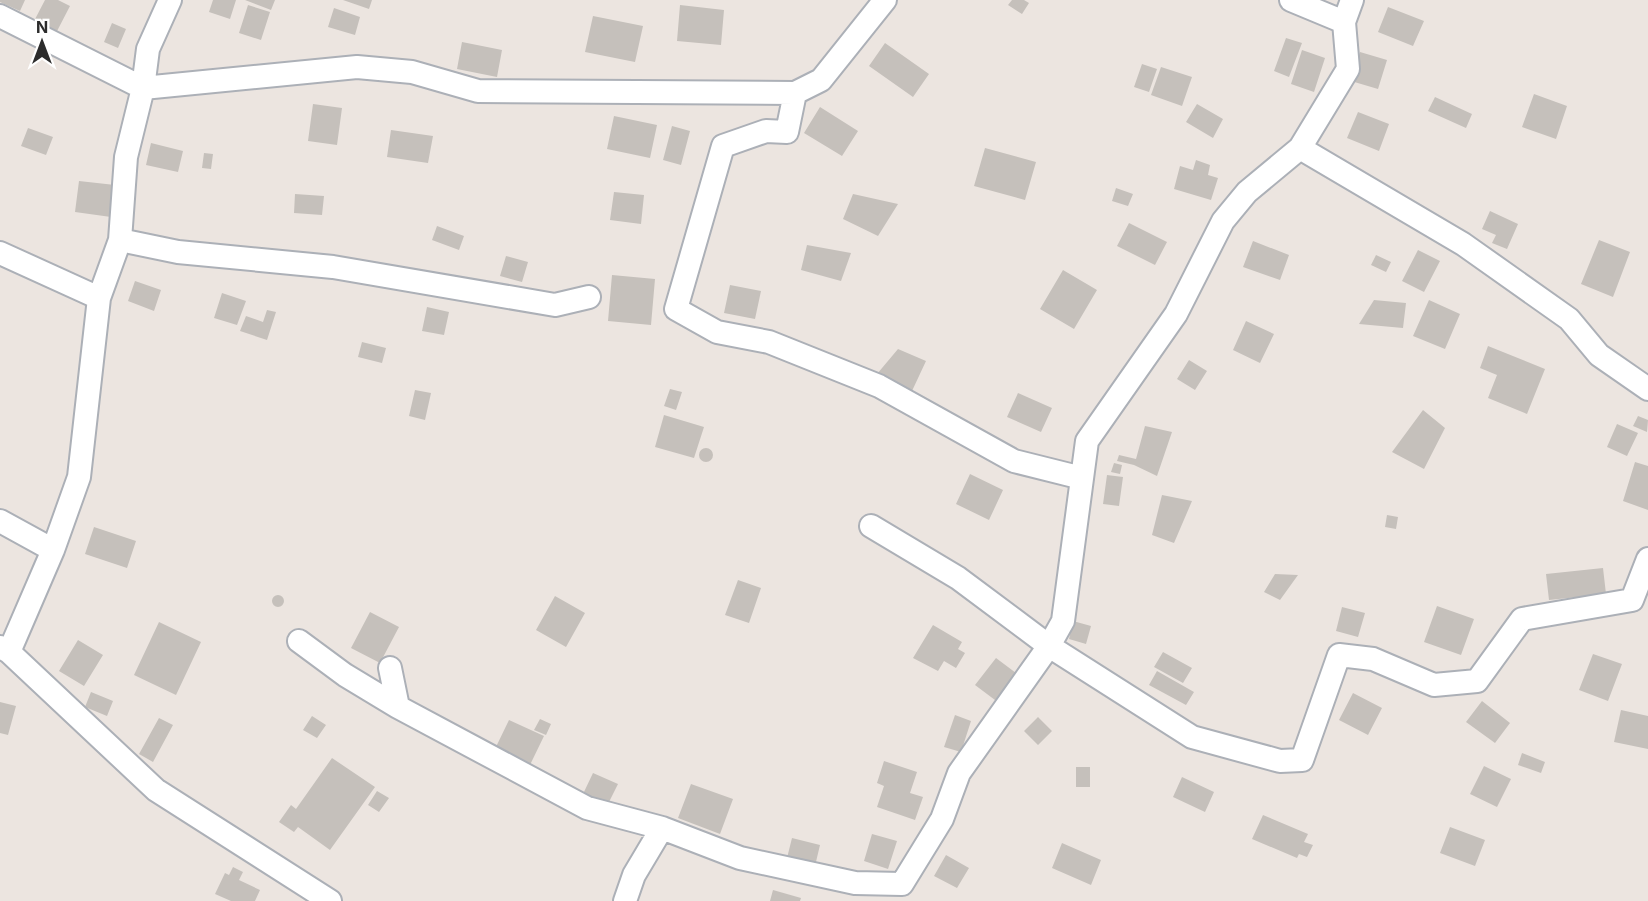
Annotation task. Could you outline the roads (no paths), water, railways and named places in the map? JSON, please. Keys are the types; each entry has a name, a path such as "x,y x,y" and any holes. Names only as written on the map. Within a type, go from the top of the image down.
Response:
{"street":[{"path":"170,0 148,49 143,88 126,157 120,240 99,298 79,477 52,550 4,650 156,790 330,901"},
{"path":"0,16 143,88 357,67 412,72 478,91 795,93 821,80 885,0"},
{"path":"1291,0 1344,22"},
{"path":"299,641 345,675 398,707 587,808 662,828 740,858 855,883 902,884 942,819 959,773 1049,646 1063,621 1087,441 1176,315 1223,221 1247,192 1300,148 1348,69 1344,22 1352,0"},
{"path":"795,93 788,132 766,131 723,146 676,309 717,332 769,342 879,386 1014,461 1082,478"},
{"path":"1300,148 1472,251 1569,319 1599,355 1648,389"},
{"path":"120,240 178,252 333,267 555,305 589,297"},
{"path":"0,253 99,298"},
{"path":"0,521 52,550"},
{"path":"871,526 958,578 1049,646 1192,737 1280,761 1302,760 1339,655 1373,659 1434,685 1476,681 1522,619 1632,600 1648,559"},
{"path":"390,668 398,707"},
{"path":"624,901 634,875 662,828"}]}
